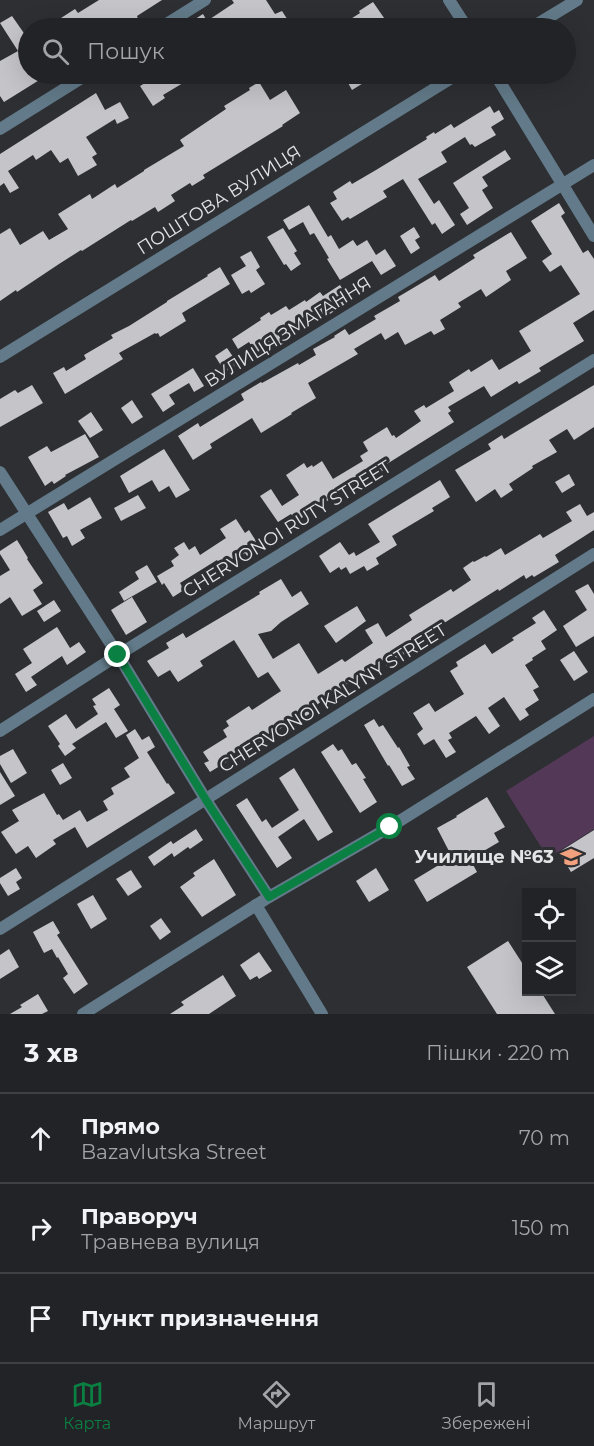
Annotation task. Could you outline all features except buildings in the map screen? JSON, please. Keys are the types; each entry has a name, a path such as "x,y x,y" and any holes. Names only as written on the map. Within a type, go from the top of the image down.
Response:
{"street":[{"path":"176,18 205,0"},
{"path":"449,0 461,18"},
{"path":"547,18 577,0"},
{"path":"0,129 72,84"},
{"name":"ПОШТОВА ВУЛИЦЯ","path":"0,357 442,84"},
{"path":"501,84 594,236"},
{"name":"ВУЛИЦЯ ЗМАГАННЯ","path":"0,530 594,165"},
{"name":"CHERVONOI RUTY STREET","path":"0,731 118,655 594,360"},
{"path":"0,472 118,655 206,800 269,897"},
{"name":"CHERVONOI KALYNY STREET","path":"0,929 594,554"},
{"path":"83,1014 256,905 390,827 594,699"},
{"path":"256,905 322,1014"}],"shaded area":[{"name":"Училище №63","path":"594,736 594,829 548,858 506,791"}],"place":[{"name":"Училище №63","path":"571,857"}],"route":[{"path":"118,655 206,800 269,897 390,827"}]}
